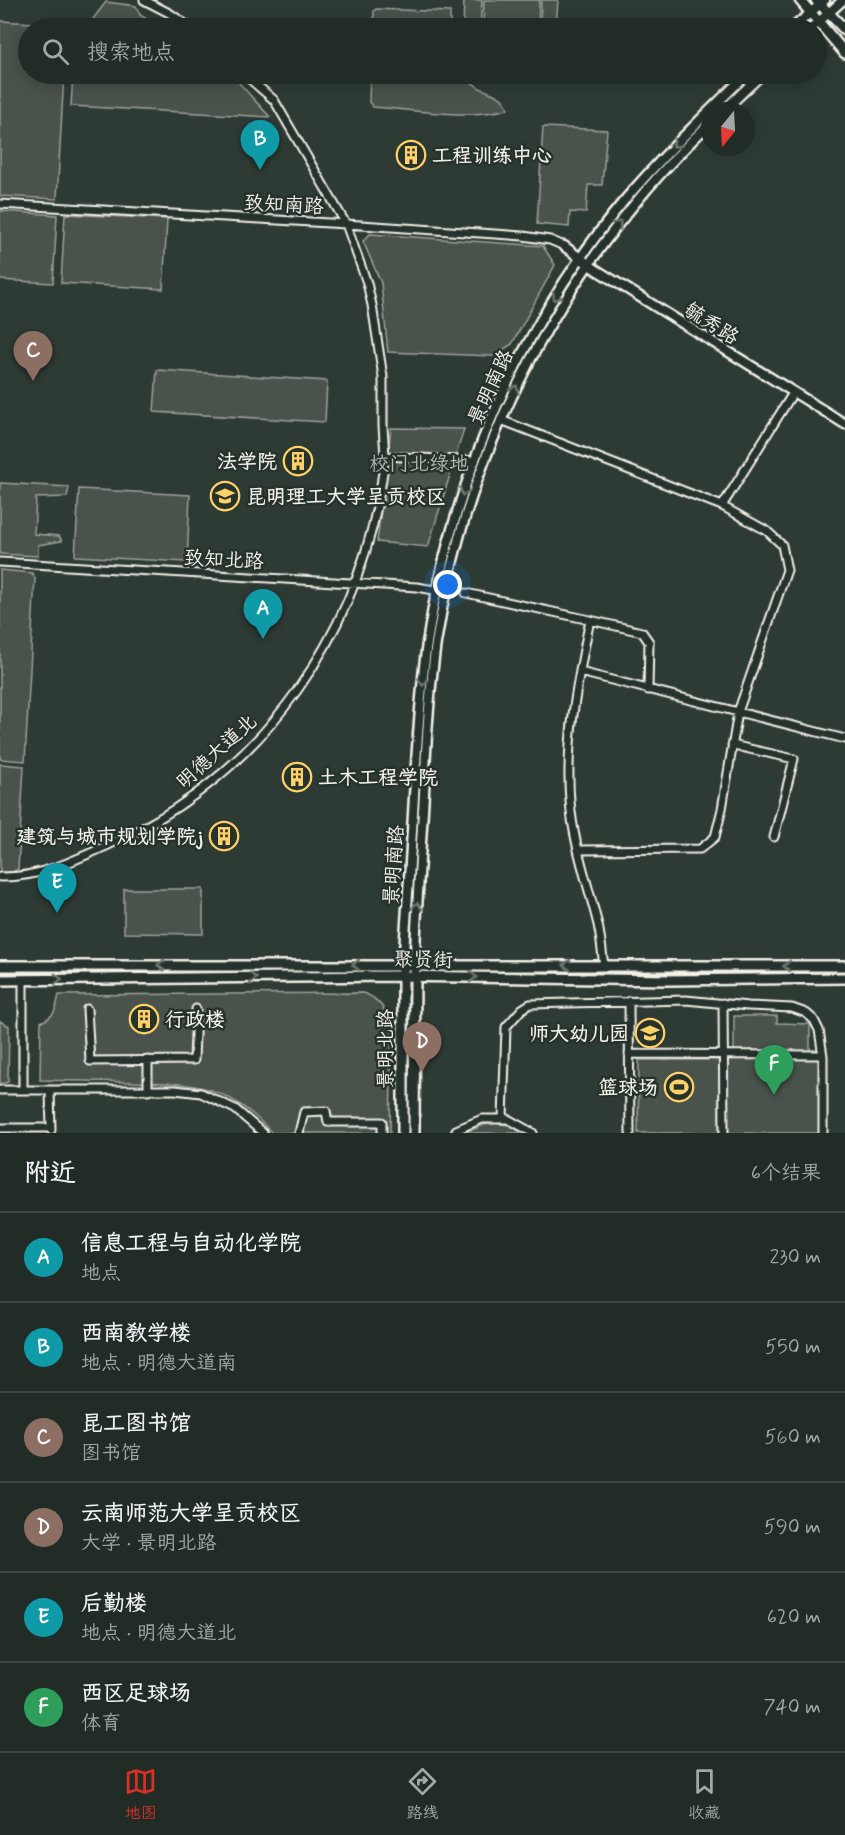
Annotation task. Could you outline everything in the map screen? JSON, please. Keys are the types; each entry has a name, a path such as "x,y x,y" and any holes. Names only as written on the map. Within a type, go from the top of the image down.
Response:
{"main road":[{"path":"800,0 813,18"},
{"path":"820,1 845,30"},
{"path":"827,36 845,53"},
{"name":"景明北路","path":"403,965 403,1133"},
{"name":"聚贤街","path":"0,966 845,966"},
{"name":"聚贤街","path":"0,980 403,976 669,980 845,978"},
{"name":"景明北路","path":"414,1133 415,976"}],"street":[{"path":"144,0 177,18"},
{"path":"824,18 843,0"},
{"path":"805,18 820,1"},
{"name":"明德大道北","path":"0,877 22,876 50,869 126,837 172,810 211,783 270,727 294,695 321,654 354,584 371,530 385,456 383,377 372,305 367,283 346,224 274,100 256,84"},
{"name":"景明南路","path":"403,965 422,681 452,528 476,461 513,371 537,327 584,262 622,203 653,168 737,84"},
{"path":"732,102 751,84"},
{"name":"景明南路","path":"415,976 429,704 441,591 461,530 501,420 522,374 584,262 660,174 701,132"},
{"name":"致知南路","path":"0,204 541,238 564,246"},
{"name":"毓秀路","path":"564,246 584,262 845,424"},
{"path":"722,506 793,393"},
{"path":"501,420 722,506 768,531 782,545 787,570 738,712 722,809 715,837 700,849 578,850"},
{"path":"385,456 476,461"},
{"name":"致知北路","path":"0,562 441,591"},
{"path":"466,593 642,632 649,642 648,690"},
{"path":"590,620 570,742 570,801 578,850 598,928 604,966"},
{"path":"580,672 845,740"},
{"path":"732,745 794,759 774,837"},
{"path":"23,980 23,1090"},
{"path":"503,1119 506,1027 522,1009 530,1004 686,1000 792,1008 806,1013 814,1020 819,1030 822,1055 823,1133"},
{"path":"629,1001 630,1133"},
{"path":"723,1003 724,1133"},
{"path":"87,1010 90,1061 194,1060 196,1008"},
{"path":"629,1054 822,1055"},
{"path":"148,1060 148,1091"},
{"path":"0,1090 175,1090 201,1094 236,1108 263,1133"},
{"path":"0,1128 51,1131 50,1090"},
{"path":"299,1133 304,1112 326,1111 328,1122 382,1122 382,1133"},
{"path":"455,1133 456,1130 482,1119 508,1119 533,1133"}],"green space":[{"path":"464,0 482,0 481,18 463,18"},
{"path":"484,0 539,0 538,18 483,18"},
{"path":"541,0 558,0 557,18 540,18"},
{"path":"106,2 136,6 140,15 145,18 94,18"},
{"path":"376,9 450,12 450,18 374,18"},
{"path":"0,21 18,22 18,84 63,84 57,199 0,196"},
{"path":"72,84 240,84 270,117 71,106"},
{"path":"370,84 474,84 501,98 508,109 458,114 373,107 369,102"},
{"path":"543,127 607,130 602,185 588,185 586,213 570,212 569,227 537,224"},
{"path":"0,211 57,215 53,283 0,280"},
{"path":"65,214 167,219 163,289 61,283"},
{"path":"370,234 543,246 555,265 512,344 493,356 388,352 381,283 363,241"},
{"path":"157,370 327,381 325,422 154,412"},
{"name":"校门北绿地","path":"391,428 464,429 428,547 377,542"},
{"path":"0,483 69,487 67,497 36,498 34,534 59,536 62,541 38,545 38,556 0,554"},
{"path":"79,489 190,495 187,562 75,556"},
{"path":"0,570 32,573 35,578 25,761 0,759"},
{"path":"0,764 24,766 18,869 12,872 0,872"},
{"path":"124,889 203,889 203,934 124,933"},
{"path":"363,993 374,998 382,1006 392,1026 390,1133 272,1133 240,1104 209,1090 192,1086 154,1082 40,1080 41,1022 53,1014 59,995"},
{"path":"734,1016 777,1016 777,1023 810,1024 810,1053 734,1052"},
{"path":"0,1021 9,1026 8,1082 0,1084"},
{"path":"728,1056 819,1057 819,1133 728,1133"},
{"name":"篮球场","path":"639,1060 720,1060 719,1133 638,1133"},
{"path":"495,1123 509,1125 524,1133 464,1133 484,1125"}],"place":[{"name":"工程训练中心","path":"411,155"},
{"name":"西南教学楼","path":"260,170"},
{"name":"昆工图书馆","path":"33,381"},
{"name":"法学院","path":"298,461"},
{"name":"昆明理工大学呈贡校区","path":"225,496"},
{"name":"信息工程与自动化学院","path":"263,639"},
{"name":"土木工程学院","path":"297,777"},
{"name":"建筑与城市规划学院j","path":"224,836"},
{"name":"后勤楼","path":"57,913"},
{"name":"行政楼","path":"144,1019"},
{"name":"师大幼儿园","path":"650,1033"},
{"name":"云南师范大学呈贡校区","path":"422,1072"},
{"name":"篮球场","path":"679,1087"},
{"name":"西区足球场","path":"774,1095"}]}
